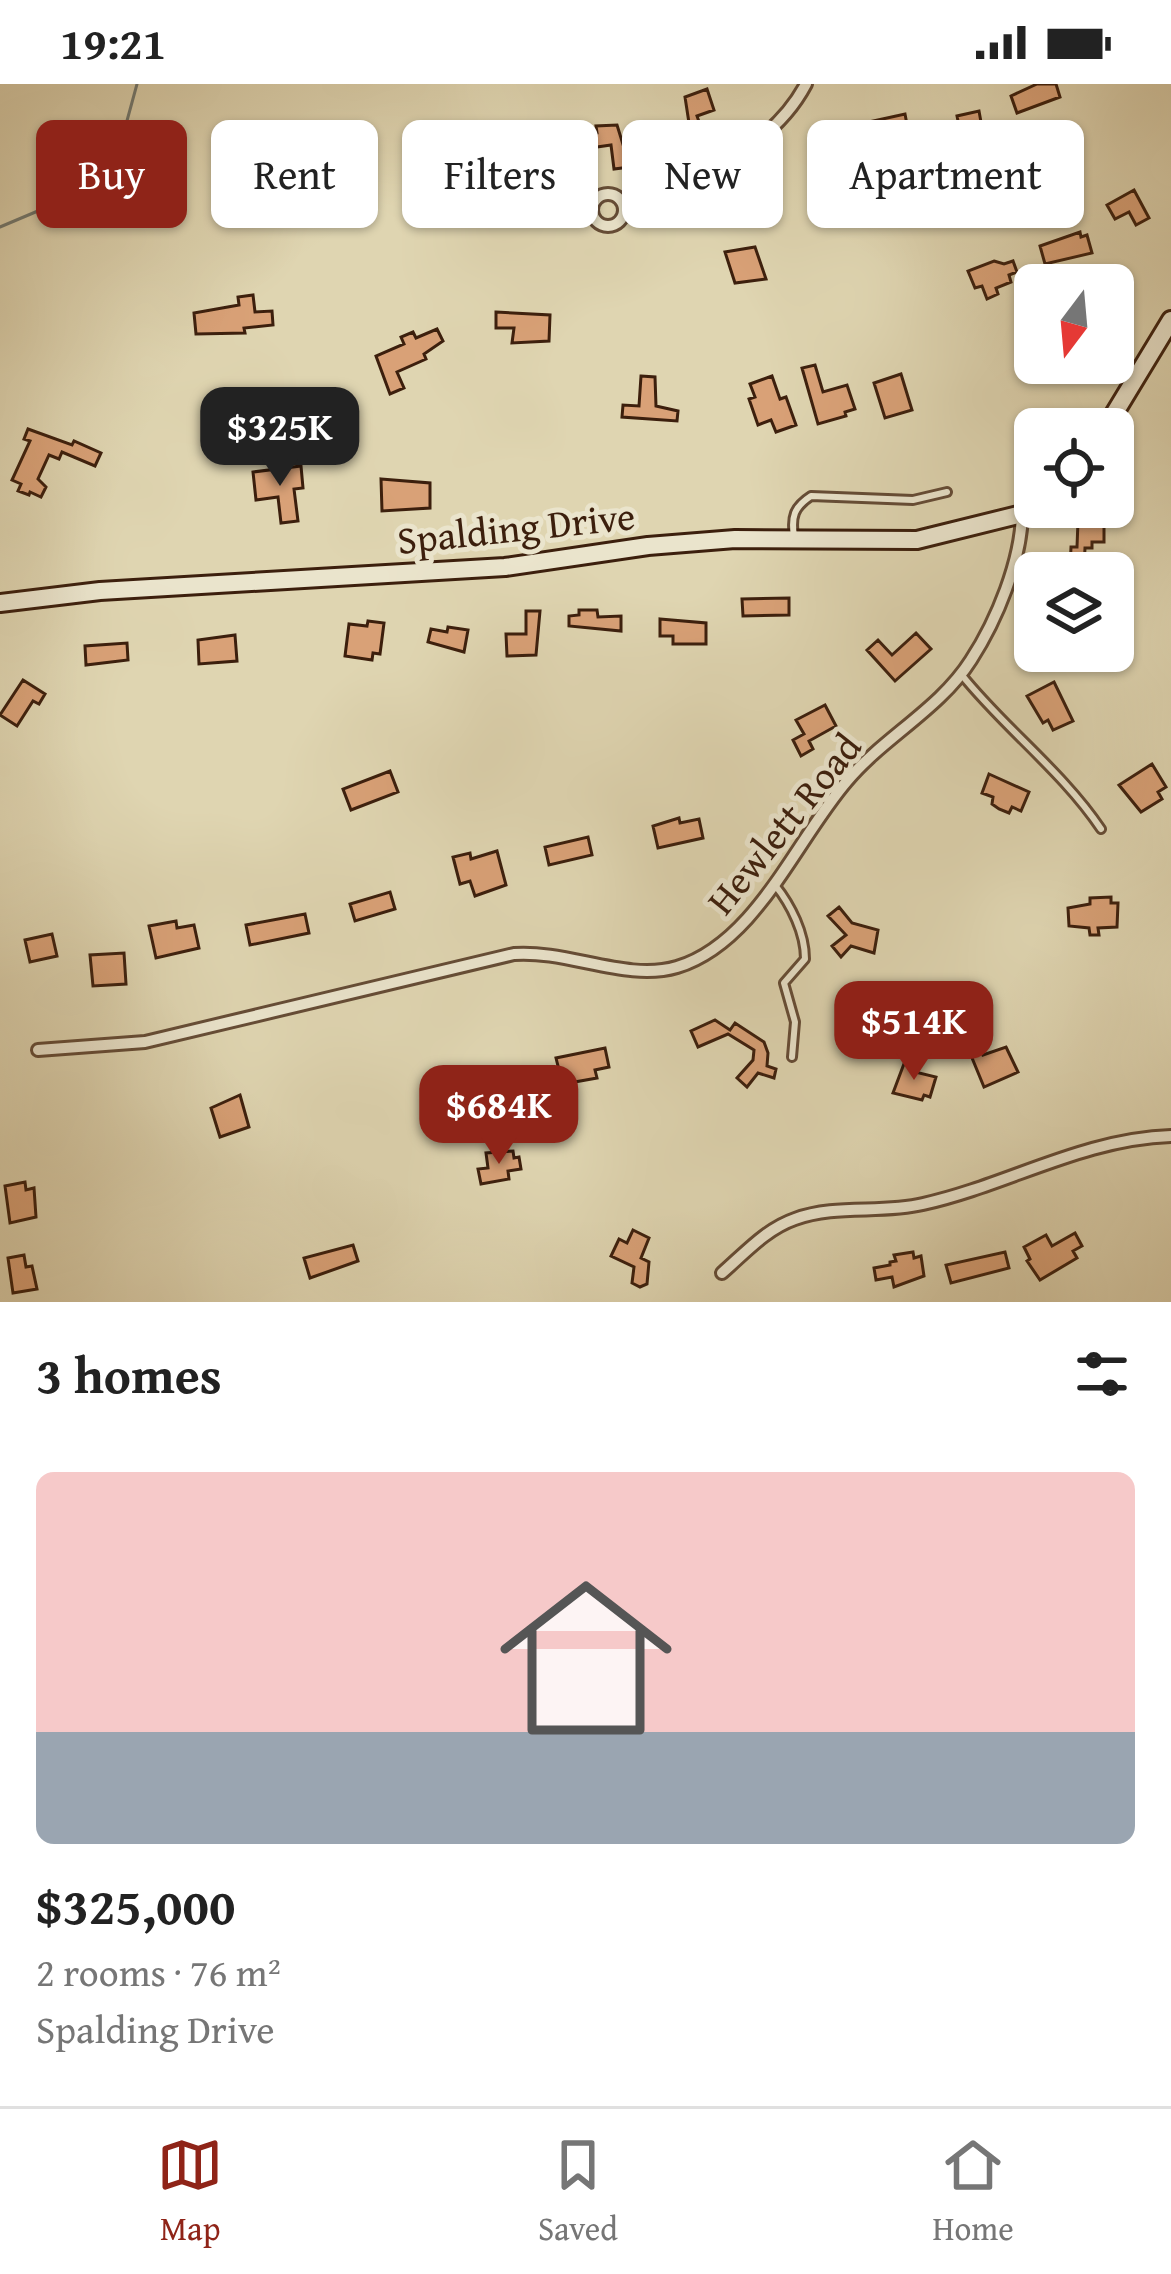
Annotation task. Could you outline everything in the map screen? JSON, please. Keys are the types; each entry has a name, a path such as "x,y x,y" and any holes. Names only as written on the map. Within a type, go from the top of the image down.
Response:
{"street":[{"path":"782,120 806,84"},
{"path":"1118,408 1171,320"},
{"name":"Spalding Drive","path":"0,603 100,591 505,567 648,546 917,541 1014,514"},
{"name":"Hewlett Road","path":"38,1050 145,1042 514,954 551,954 647,972 675,968 726,941 747,920 850,777 961,674 986,636 1023,528"},
{"path":"722,1273 765,1234 800,1217 923,1204 1079,1150 1126,1139 1171,1136"}],"lane":[{"path":"795,540 792,516 811,496 913,500 947,492"},
{"path":"961,674 993,714 1084,805 1100,829"},
{"path":"772,883 786,899 805,947 805,959 784,983 795,1022 792,1057"}],"building":[{"path":"1037,84 1056,84 1060,97 1017,113 1011,96"},
{"path":"707,89 714,110 697,116 698,120 689,120 685,97"},
{"path":"979,111 981,120 958,120 957,116"},
{"path":"617,125 622,168 614,169 611,145 598,147 598,126"},
{"path":"1134,190 1149,218 1136,225 1129,212 1115,219 1107,205"},
{"path":"1080,232 1081,237 1087,235 1092,253 1045,264 1040,246"},
{"path":"755,247 766,279 735,283 725,252"},
{"path":"994,261 1014,264 1011,282 996,288 998,294 987,299 982,286 975,288 968,271"},
{"path":"253,295 255,312 272,311 273,325 244,328 245,333 196,334 194,313 239,305 238,297"},
{"path":"496,312 550,315 549,341 512,343 514,328 496,328"},
{"path":"437,329 443,341 424,354 426,359 397,372 404,388 390,394 376,356 404,344 401,337 413,332 416,338"},
{"path":"815,365 823,392 847,385 855,409 845,412 846,416 818,424 802,368"},
{"path":"901,374 912,410 885,418 874,383"},
{"path":"641,376 655,377 656,406 678,411 677,421 622,417 623,405 639,406"},
{"path":"772,376 796,425 776,432 771,420 758,425 749,399 755,397 750,384"},
{"path":"28,429 101,453 95,466 62,452 59,459 49,455 38,479 46,487 41,497 29,495 18,491 21,484 12,480 30,441 24,439"},
{"path":"301,466 303,488 294,489 298,521 281,523 278,497 256,500 253,472"},
{"path":"381,479 430,483 430,508 382,511"},
{"path":"1078,528 1104,528 1104,542 1092,542 1085,552 1071,552 1071,547 1077,547"},
{"path":"789,598 789,615 743,616 742,599"},
{"path":"579,610 597,610 598,617 621,616 621,631 569,626 569,616 579,615"},
{"path":"526,611 540,611 536,655 507,656 506,634 526,634"},
{"path":"660,619 706,623 706,644 673,644 673,636 660,636"},
{"path":"368,621 384,623 380,654 373,653 372,660 345,656 349,624 367,626"},
{"path":"448,627 468,630 464,652 428,642 431,629 447,632"},
{"path":"916,633 931,649 895,681 867,650 878,640 892,655"},
{"path":"235,635 237,661 199,664 198,640"},
{"path":"127,643 128,660 86,665 85,646"},
{"path":"23,680 45,694 39,704 33,701 17,726 0,715"},
{"path":"1054,682 1073,721 1053,730 1048,720 1043,723 1027,696"},
{"path":"825,705 836,726 809,741 813,749 801,756 793,740 804,734 796,720"},
{"path":"1152,764 1166,787 1158,792 1162,799 1141,812 1119,785"},
{"path":"390,771 398,792 351,810 343,789"},
{"path":"989,774 1029,792 1021,811 999,809 992,804 993,797 982,793"},
{"path":"679,818 680,823 699,819 703,838 658,848 653,826"},
{"path":"588,837 592,855 549,865 545,847"},
{"path":"497,851 506,885 475,896 470,881 460,884 453,857 470,853 471,859"},
{"path":"390,892 395,909 355,921 350,904"},
{"path":"1111,897 1111,903 1118,903 1117,927 1098,928 1099,935 1090,935 1089,928 1069,926 1068,908 1090,904 1090,898"},
{"path":"839,907 852,923 878,930 874,953 851,946 841,957 832,946 846,935 828,916"},
{"path":"305,914 309,933 250,945 246,925"},
{"path":"176,921 177,928 194,925 199,948 156,958 149,926"},
{"path":"52,934 57,956 30,962 25,940"},
{"path":"124,953 126,984 93,986 90,955"},
{"path":"715,1020 730,1030 735,1023 764,1042 767,1066 776,1069 774,1078 758,1073 747,1087 737,1078 753,1060 754,1050 728,1034 698,1047 691,1031"},
{"path":"1006,1047 1018,1072 984,1087 970,1053 981,1048 983,1055"},
{"path":"605,1048 609,1067 595,1070 597,1078 569,1083 567,1077 561,1078 556,1058"},
{"path":"905,1061 918,1065 915,1072 936,1077 930,1097 924,1095 922,1100 893,1093"},
{"path":"240,1095 249,1127 220,1137 211,1108"},
{"path":"513,1151 521,1169 508,1171 509,1179 481,1184 478,1169 488,1168 486,1153"},
{"path":"25,1182 26,1190 34,1188 36,1217 10,1223 5,1186"},
{"path":"633,1230 649,1238 641,1258 649,1262 647,1284 640,1287 632,1283 634,1267 611,1256 619,1239 627,1243"},
{"path":"1075,1233 1082,1246 1073,1251 1077,1258 1040,1280 1024,1247 1046,1235 1052,1246"},
{"path":"353,1245 358,1261 310,1278 304,1258"},
{"path":"913,1252 914,1258 921,1256 924,1276 894,1287 892,1277 876,1280 874,1268 890,1265 896,1261 894,1255"},
{"path":"1005,1252 1009,1268 951,1283 946,1265"},
{"path":"24,1255 37,1289 13,1293 8,1258"}],"waterway":[{"path":"0,227 97,186 122,139 137,84"}]}
